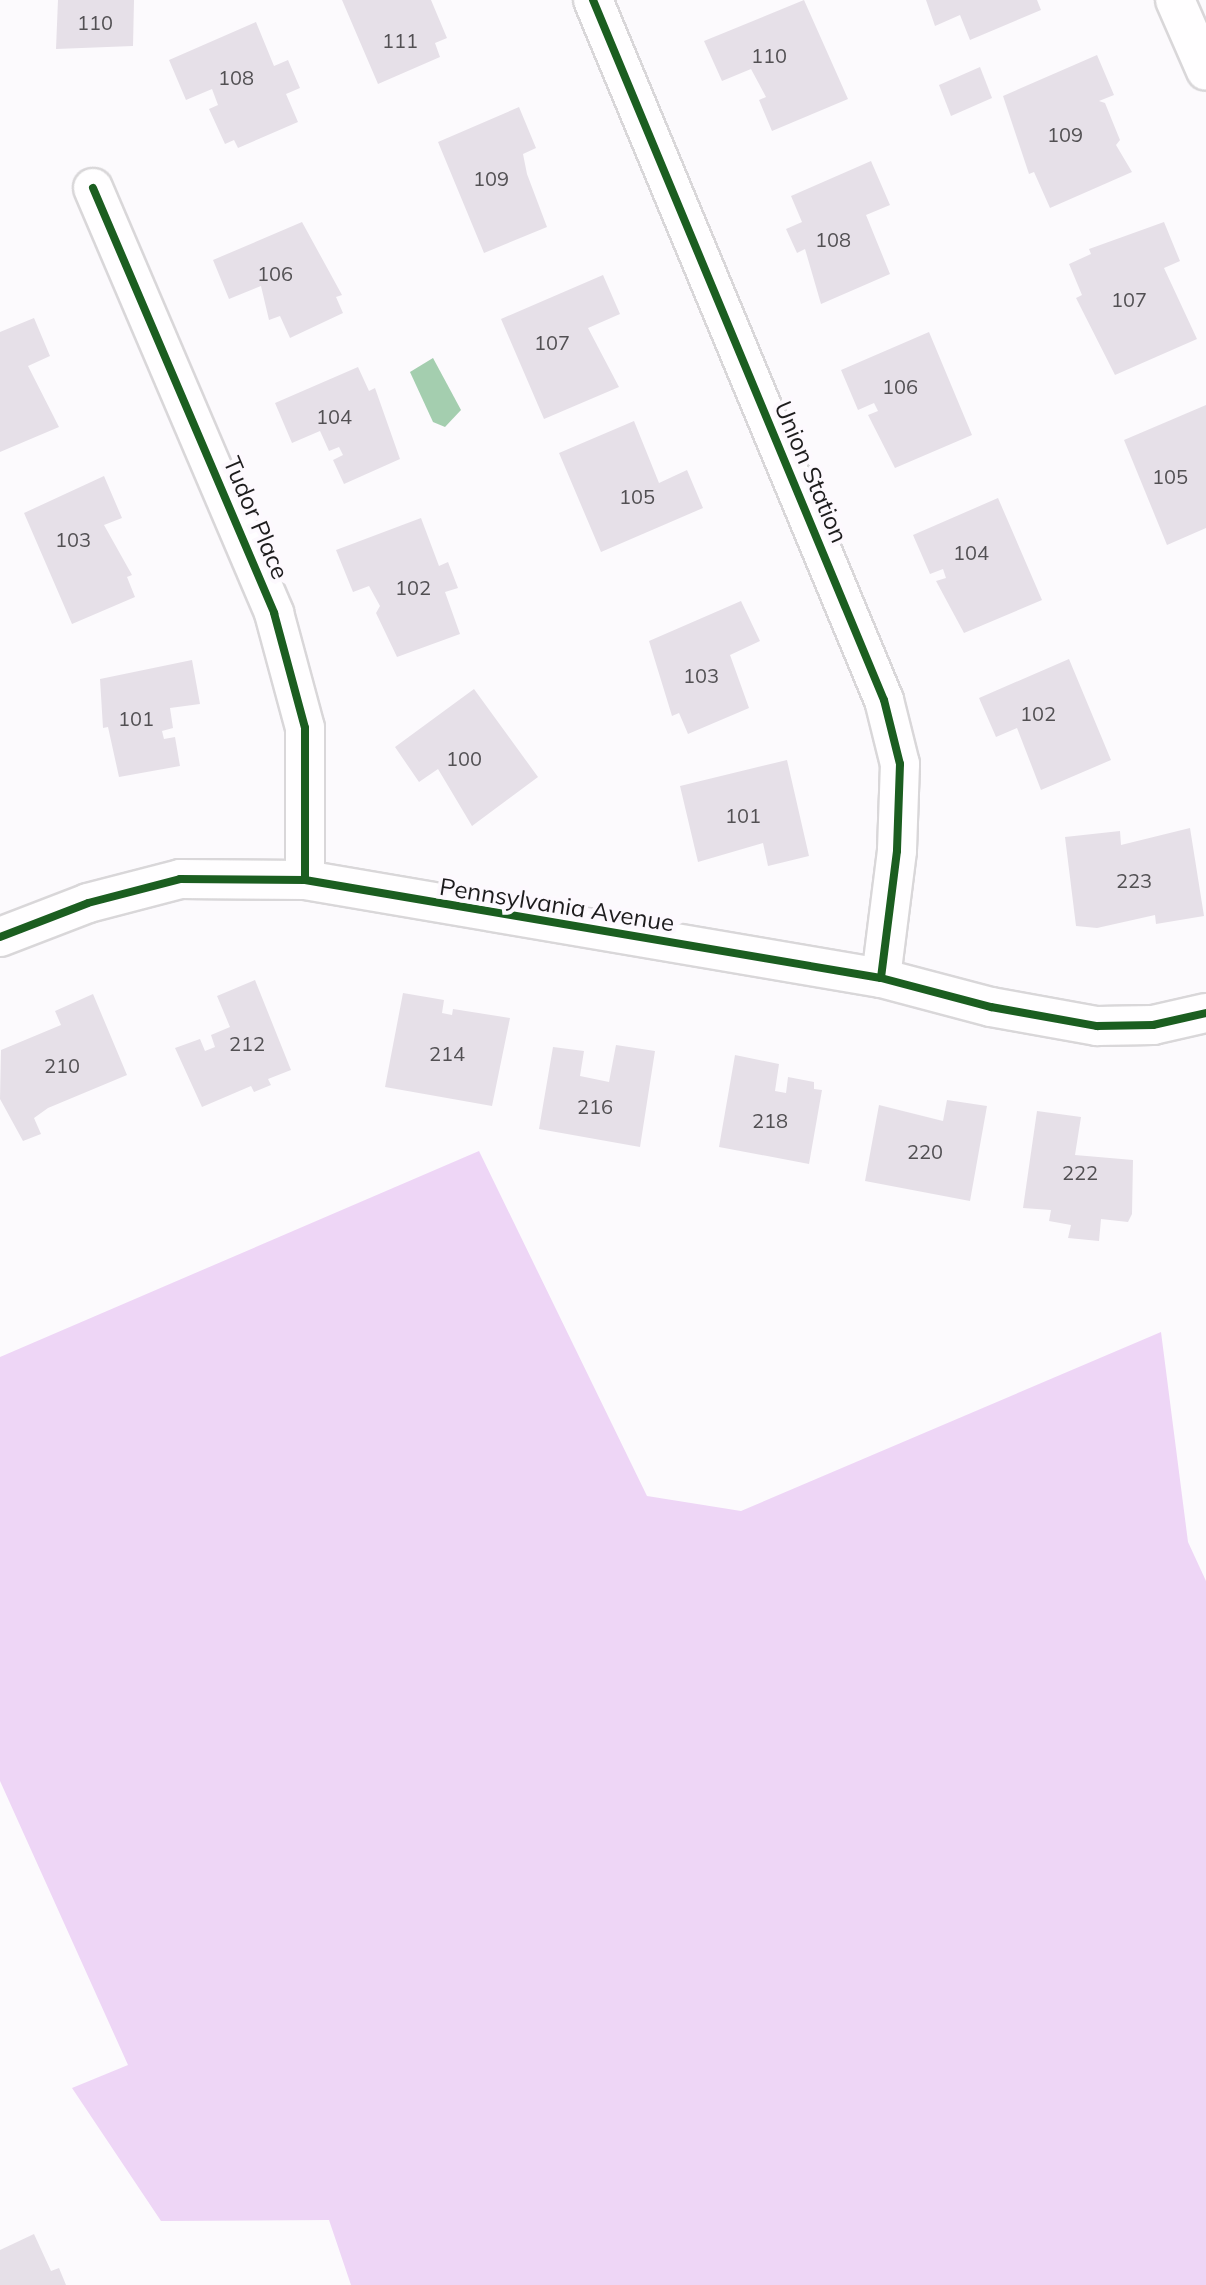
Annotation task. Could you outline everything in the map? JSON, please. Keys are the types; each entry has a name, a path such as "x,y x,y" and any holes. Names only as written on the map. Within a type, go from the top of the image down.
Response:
{"street":[{"name":"Union Station","path":"593,0 884,700 900,764 897,851 881,978"},
{"path":"1175,0 1206,71"},
{"name":"Tudor Place","path":"93,188 274,613 305,728 305,880"},
{"name":"Pennsylvania Avenue","path":"0,937 88,903 180,879 305,880 881,978 991,1007 1097,1026 1153,1025 1206,1013"}],"shaded area":[{"path":"433,358 461,410 445,427 433,422 410,372"},
{"path":"479,1151 647,1496 741,1511 1161,1332 1188,1542 1206,1581 1206,2285 351,2285 329,2220 161,2221 72,2088 128,2065 0,1781 0,1357"}],"building":[{"path":"58,0 134,0 133,46 56,49"},
{"path":"342,0 431,0 447,38 435,43 440,57 378,84"},
{"path":"804,0 848,99 772,131 759,100 766,97 751,69 722,81 704,41"},
{"path":"926,0 1037,0 1041,10 970,40 960,15 935,26"},
{"path":"256,22 274,66 288,60 300,88 286,94 298,122 238,148 234,140 225,144 209,109 218,105 212,89 186,100 169,60"},
{"path":"1097,55 1114,95 1099,101 1105,103 1120,140 1116,145 1132,172 1050,208 1034,172 1029,174 1003,96"},
{"path":"980,67 992,98 951,116 939,85"},
{"path":"519,107 536,148 523,154 527,174 547,227 484,253 438,142"},
{"path":"871,161 890,205 866,215 890,274 821,304 805,249 797,253 786,229 802,222 791,196"},
{"path":"302,222 342,295 336,297 343,313 290,338 280,316 269,320 261,286 229,299 213,260"},
{"path":"1164,222 1180,261 1164,268 1197,339 1115,375 1076,298 1082,295 1069,264 1091,254 1089,249"},
{"path":"603,275 620,314 588,328 619,387 544,419 501,319"},
{"path":"34,318 50,356 28,366 59,427 0,452 0,332"},
{"path":"929,332 972,435 895,468 868,415 878,411 874,403 858,410 841,370"},
{"path":"358,367 369,391 375,388 400,459 344,484 333,460 343,455 339,447 329,451 320,431 292,443 275,403"},
{"path":"1206,405 1206,528 1167,545 1124,440"},
{"path":"634,421 659,483 687,470 703,508 601,552 559,453"},
{"path":"104,476 122,518 104,525 132,575 127,577 135,597 72,624 24,513"},
{"path":"998,498 1042,600 964,633 936,581 946,578 943,569 930,574 913,535"},
{"path":"421,518 439,566 448,562 458,588 445,592 460,634 397,657 376,613 380,606 369,586 353,592 336,550"},
{"path":"741,601 760,641 730,655 749,708 688,734 679,713 672,716 649,641"},
{"path":"1069,659 1111,760 1041,790 1017,728 996,737 979,698"},
{"path":"192,660 200,704 170,708 173,728 162,731 164,739 175,737 180,766 119,777 108,727 103,728 100,679"},
{"path":"474,689 538,777 472,826 438,769 419,782 395,747"},
{"path":"787,760 809,856 768,866 763,843 698,862 680,786"},
{"path":"1190,828 1204,916 1156,924 1155,915 1097,928 1076,926 1065,837 1120,831 1121,845"},
{"path":"255,980 291,1070 268,1079 271,1085 254,1092 251,1086 202,1107 175,1048 200,1039 205,1051 215,1047 211,1035 230,1027 217,996"},
{"path":"403,993 444,1000 442,1013 452,1015 453,1009 510,1018 492,1106 385,1087"},
{"path":"93,994 127,1075 48,1108 34,1118 41,1134 23,1141 0,1099 1,1050 61,1025 55,1011"},
{"path":"616,1045 655,1051 640,1147 539,1129 553,1047 584,1051 580,1076 609,1082"},
{"path":"735,1055 779,1064 775,1091 786,1093 788,1077 814,1082 814,1089 822,1090 809,1164 719,1147"},
{"path":"947,1100 987,1106 970,1201 865,1181 879,1105 943,1121"},
{"path":"1037,1111 1081,1117 1075,1155 1133,1160 1132,1214 1128,1222 1101,1219 1099,1241 1068,1238 1071,1225 1049,1221 1051,1210 1023,1208"},
{"path":"34,2234 51,2271 59,2268 66,2285 0,2285 0,2250"}],"cycle path":[{"path":"593,0 884,700 900,764 897,851 881,978"},
{"path":"93,188 274,613 305,728 305,880"},
{"path":"0,937 88,903 180,879 305,880 881,978 991,1007 1097,1026 1153,1025 1206,1013"}]}
